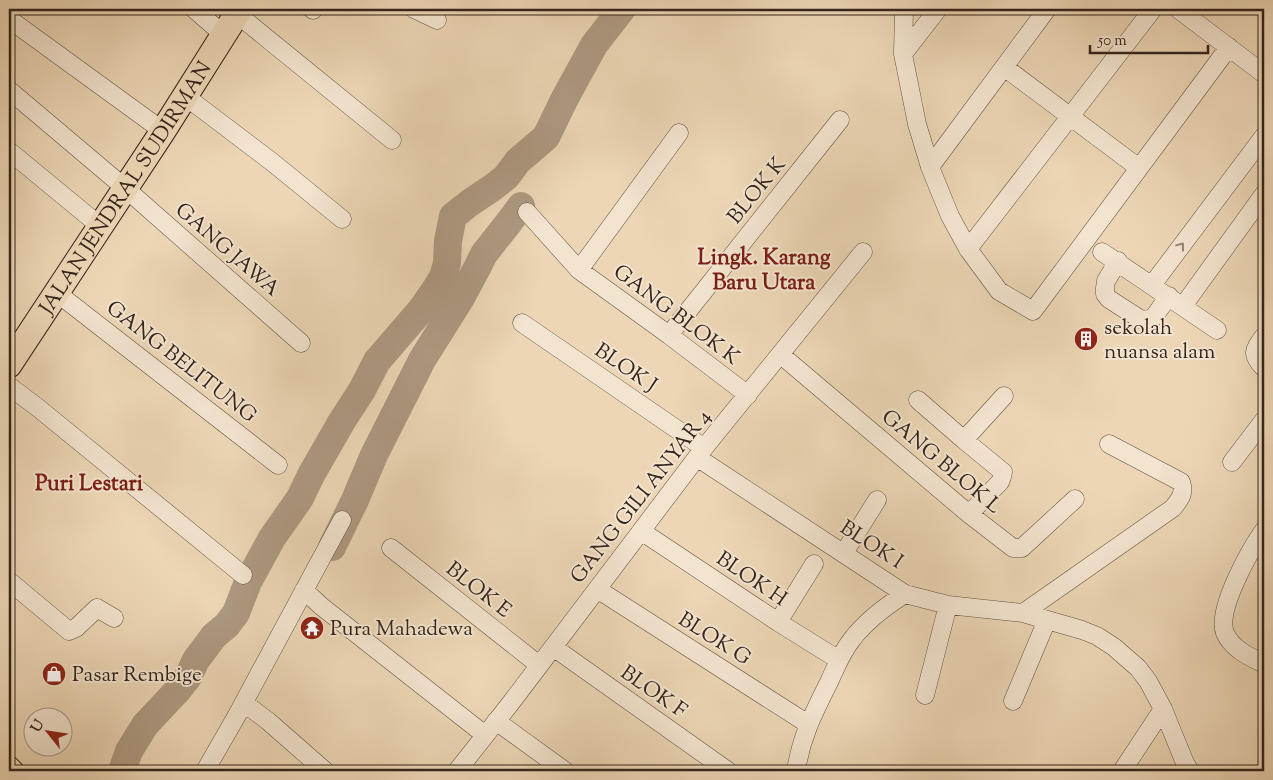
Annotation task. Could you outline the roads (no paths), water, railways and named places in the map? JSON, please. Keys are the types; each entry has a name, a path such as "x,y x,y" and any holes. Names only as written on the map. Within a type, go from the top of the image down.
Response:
{"highway":[{"name":"JALAN JENDRAL SUDIRMAN","path":"9,365 186,96 239,11"}],"main road":[{"path":"9,767 13,771"}],"street":[{"path":"194,9 224,35"},
{"path":"414,9 437,20"},
{"path":"904,9 903,54 918,124 930,167 950,216 968,249 999,291 1033,311 1229,47"},
{"path":"903,54 938,9"},
{"path":"930,167 1047,9"},
{"path":"968,249 1153,9"},
{"path":"1178,9 1264,74"},
{"path":"239,11 392,140"},
{"path":"9,19 163,131"},
{"path":"1004,67 1140,168"},
{"name":"GANG JAWA","path":"9,90 125,188 301,343"},
{"path":"186,96 265,156 342,219"},
{"name":"BLOK K","path":"669,335 840,120"},
{"path":"579,270 679,133"},
{"path":"1152,285 1264,136"},
{"path":"9,151 100,226"},
{"path":"1118,261 1106,281 1105,294 1109,299 1140,319 1153,318 1176,301 1264,194"},
{"name":"GANG BLOK K","path":"527,212 579,270 748,395"},
{"name":"GANG GILI ANYAR 4","path":"457,771 701,453 863,252"},
{"path":"1102,252 1118,261 1217,330"},
{"name":"GANG BELITUNG","path":"57,293 278,465"},
{"name":"BLOK J","path":"522,323 701,453"},
{"path":"1264,336 1254,353 1264,368"},
{"name":"GANG BLOK L","path":"781,355 969,514 1013,548 1022,548 1075,499"},
{"path":"9,386 242,575"},
{"path":"964,440 1004,396"},
{"path":"918,400 1003,472 1000,482 969,514"},
{"path":"1232,462 1264,420"},
{"path":"1023,613 1172,508 1182,494 1181,482 1109,444"},
{"name":"BLOK I","path":"701,453 905,594 948,604 1023,613 1082,630 1114,646 1148,680 1190,771"},
{"path":"844,553 877,500"},
{"path":"205,771 249,706 304,590 342,520"},
{"path":"1264,530 1235,583 1223,624 1228,639 1242,653 1264,664"},
{"name":"BLOK H","path":"641,531 839,660"},
{"name":"BLOK E","path":"391,548 539,665"},
{"path":"778,622 814,564"},
{"path":"9,581 69,631 76,628 97,608 114,618"},
{"name":"BLOK G","path":"597,589 808,724"},
{"path":"304,590 321,606 491,728 565,771"},
{"path":"796,771 808,724 839,660 864,624 886,606 905,594"},
{"path":"925,695 948,604"},
{"path":"1013,701 1047,620"},
{"name":"BLOK F","path":"553,647 728,771"},
{"path":"249,706 325,771"},
{"path":"1122,771 1163,709"}],"waterway":[{"path":"122,771 129,751 145,725 177,691 188,677 196,660 214,636 227,625 236,613 248,582 272,538 300,498 311,475 362,390 377,361 421,310 443,277 447,263 448,241 453,216 506,177 518,161 546,137 594,45 622,9"},
{"path":"332,547 374,455 422,360 462,296 484,254 521,206"}],"place":[{"name":"sekolah nuansa alam","path":"1086,339"},
{"name":"Pura Mahadewa","path":"312,628"},
{"name":"Pasar Rembige","path":"54,674"}],"district":[{"name":"Lingk. Karang Baru Utara","path":"764,268"},
{"name":"Puri Lestari","path":"89,482"}]}
